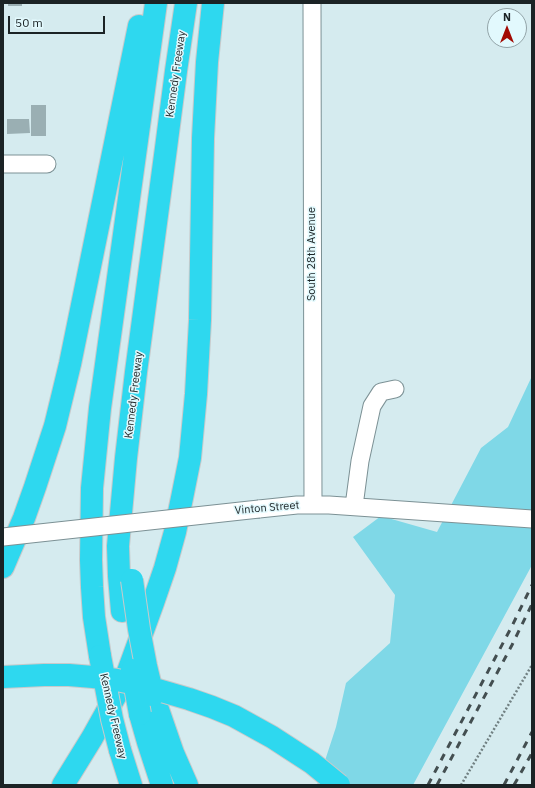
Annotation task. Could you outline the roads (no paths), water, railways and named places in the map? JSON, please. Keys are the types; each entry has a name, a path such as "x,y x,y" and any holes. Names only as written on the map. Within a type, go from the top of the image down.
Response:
{"highway":[{"path":"3,566 24,518 53,433 70,364 144,3"},
{"name":"Kennedy Freeway","path":"131,785 110,712 94,617 91,560 93,481 100,408 156,3"},
{"name":"Kennedy Freeway","path":"162,785 140,714 122,611 118,576 118,546 136,372 186,3"},
{"path":"63,785 96,731 126,677 165,568 175,532 190,458 198,371 203,138 207,62 213,3"},
{"path":"123,491 127,544 139,629 146,666 153,694 170,746 187,785"},
{"path":"3,677 69,675 93,677 141,685 189,699 234,716 272,737 312,763 339,785"}],"street":[{"name":"South 28th Avenue","path":"312,3 313,505"},
{"path":"3,164 47,164"},
{"path":"354,506 360,461 372,406 381,392 395,389"},
{"name":"Vinton Street","path":"3,537 297,505 354,506 532,519"}],"railway":[{"path":"428,785 532,585"},
{"path":"437,785 512,645 532,604"},
{"path":"504,785 532,732"},
{"path":"514,785 532,753"}]}
